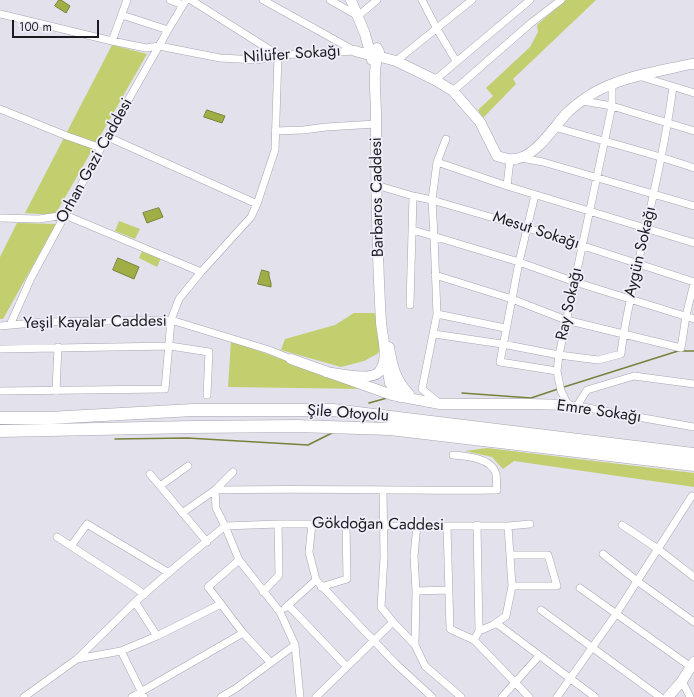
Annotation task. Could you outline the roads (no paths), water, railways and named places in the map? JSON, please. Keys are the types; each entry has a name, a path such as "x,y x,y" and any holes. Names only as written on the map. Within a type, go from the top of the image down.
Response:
{"highway":[{"name":"Şile Otoyolu","path":"0,418 49,418 193,410 333,410 694,454"},
{"name":"Şile Otoyolu","path":"0,432 290,426 390,429 694,465"}],"street":[{"path":"112,41 127,0"},
{"path":"170,0 185,2"},
{"path":"0,391 165,389 170,346 171,320 180,298 201,272 251,217 274,150 278,55 191,0"},
{"path":"263,0 355,51"},
{"path":"330,0 358,16 376,0"},
{"name":"Barbaros Caddesi","path":"351,0 374,52 376,185 381,319"},
{"path":"422,0 437,30 456,61"},
{"path":"396,62 472,0"},
{"path":"435,80 530,0"},
{"path":"453,91 531,23 561,0"},
{"name":"Orhan Gazi Caddesi","path":"10,325 31,278 65,214 185,2"},
{"name":"Nilüfer Sokağı","path":"0,14 146,48 159,46 220,58 257,60 278,55 355,51 374,52"},
{"path":"122,15 168,30"},
{"path":"374,52 435,80 453,91 480,122 497,156 510,160 520,158 532,152 567,113 583,101 612,84 639,76 694,64"},
{"path":"639,76 694,93"},
{"name":"Ray Sokağı","path":"572,406 560,388 557,371 566,320 591,211 612,106 612,84"},
{"name":"Aygün Sokağı","path":"559,355 598,360 621,354 630,298 654,193 668,122 673,87"},
{"path":"583,101 612,106 694,131"},
{"path":"0,109 66,136 101,148"},
{"path":"275,131 376,124"},
{"path":"555,127 604,142 661,156 694,168"},
{"path":"108,137 256,204"},
{"path":"440,404 422,389 437,314 432,200 437,162 446,139"},
{"path":"520,158 543,162 598,177 694,206"},
{"path":"507,186 510,160"},
{"path":"437,162 535,195 591,211 694,244"},
{"name":"Mesut Sokağı","path":"376,185 528,228 694,282"},
{"path":"535,195 519,262 502,344 500,362 557,371"},
{"path":"410,305 413,196"},
{"path":"0,218 39,219 65,214 201,272"},
{"path":"413,230 519,262 575,282 694,319"},
{"path":"435,275 512,299 566,320 681,348 686,316 694,282"},
{"path":"437,314 506,328"},
{"path":"381,319 385,356 395,388"},
{"path":"381,319 386,328 395,388"},
{"name":"Yeşil Kayalar Caddesi","path":"0,326 44,322 171,320 269,350 326,372 358,380"},
{"path":"434,334 502,344 559,355"},
{"path":"0,349 170,346 209,352 206,395"},
{"path":"56,391 58,347"},
{"path":"358,380 378,374 382,368 385,356"},
{"path":"572,406 587,390 634,376 694,384"},
{"path":"358,380 395,388 427,398 440,404"},
{"name":"Emre Sokağı","path":"440,404 572,406 694,427"},
{"path":"215,490 292,488 497,490 496,473 489,464 474,457 452,455"},
{"path":"160,486 188,466"},
{"path":"182,513 215,490 233,472"},
{"path":"150,474 207,542"},
{"path":"215,490 216,508 239,560 280,612 295,645 300,697"},
{"path":"383,490 384,557 380,607 415,645 425,666 461,697"},
{"path":"557,697 616,614 692,496"},
{"path":"70,546 86,524 169,573"},
{"path":"263,592 279,575 278,524"},
{"name":"Gökdoğan Caddesi","path":"225,526 278,524 508,526 530,524"},
{"path":"312,524 309,552 316,580 395,663 432,697"},
{"path":"322,587 346,579 346,524"},
{"path":"415,645 416,590 414,556 416,525"},
{"path":"474,640 479,631 477,525"},
{"path":"622,525 658,549 694,577"},
{"path":"24,697 77,659 135,602 180,562 207,542 225,526"},
{"path":"447,526 450,630 474,640 529,697"},
{"path":"479,631 496,623 506,616 512,586 508,526"},
{"path":"57,537 144,595"},
{"path":"603,554 637,581 694,622"},
{"path":"510,555 548,555 557,586 512,586"},
{"path":"239,560 208,587 243,633 270,663"},
{"path":"280,612 316,580"},
{"path":"580,588 616,614 692,664 682,681 668,697"},
{"path":"416,590 449,590"},
{"path":"135,602 157,636"},
{"path":"77,659 121,651 157,636 221,604"},
{"path":"288,605 347,667"},
{"path":"541,610 660,697"},
{"path":"316,697 393,622"},
{"path":"496,623 595,697"},
{"path":"132,697 143,694 243,633"},
{"path":"221,697 235,689 295,645"},
{"path":"121,651 143,694"},
{"path":"502,697 539,656"},
{"path":"682,681 690,697"},
{"path":"36,689 40,697"}],"waterway":[{"path":"564,387 678,351 694,351"},
{"path":"462,393 531,398 558,389"},
{"path":"369,403 387,398"},
{"path":"115,439 187,438 308,445 334,432"}]}
